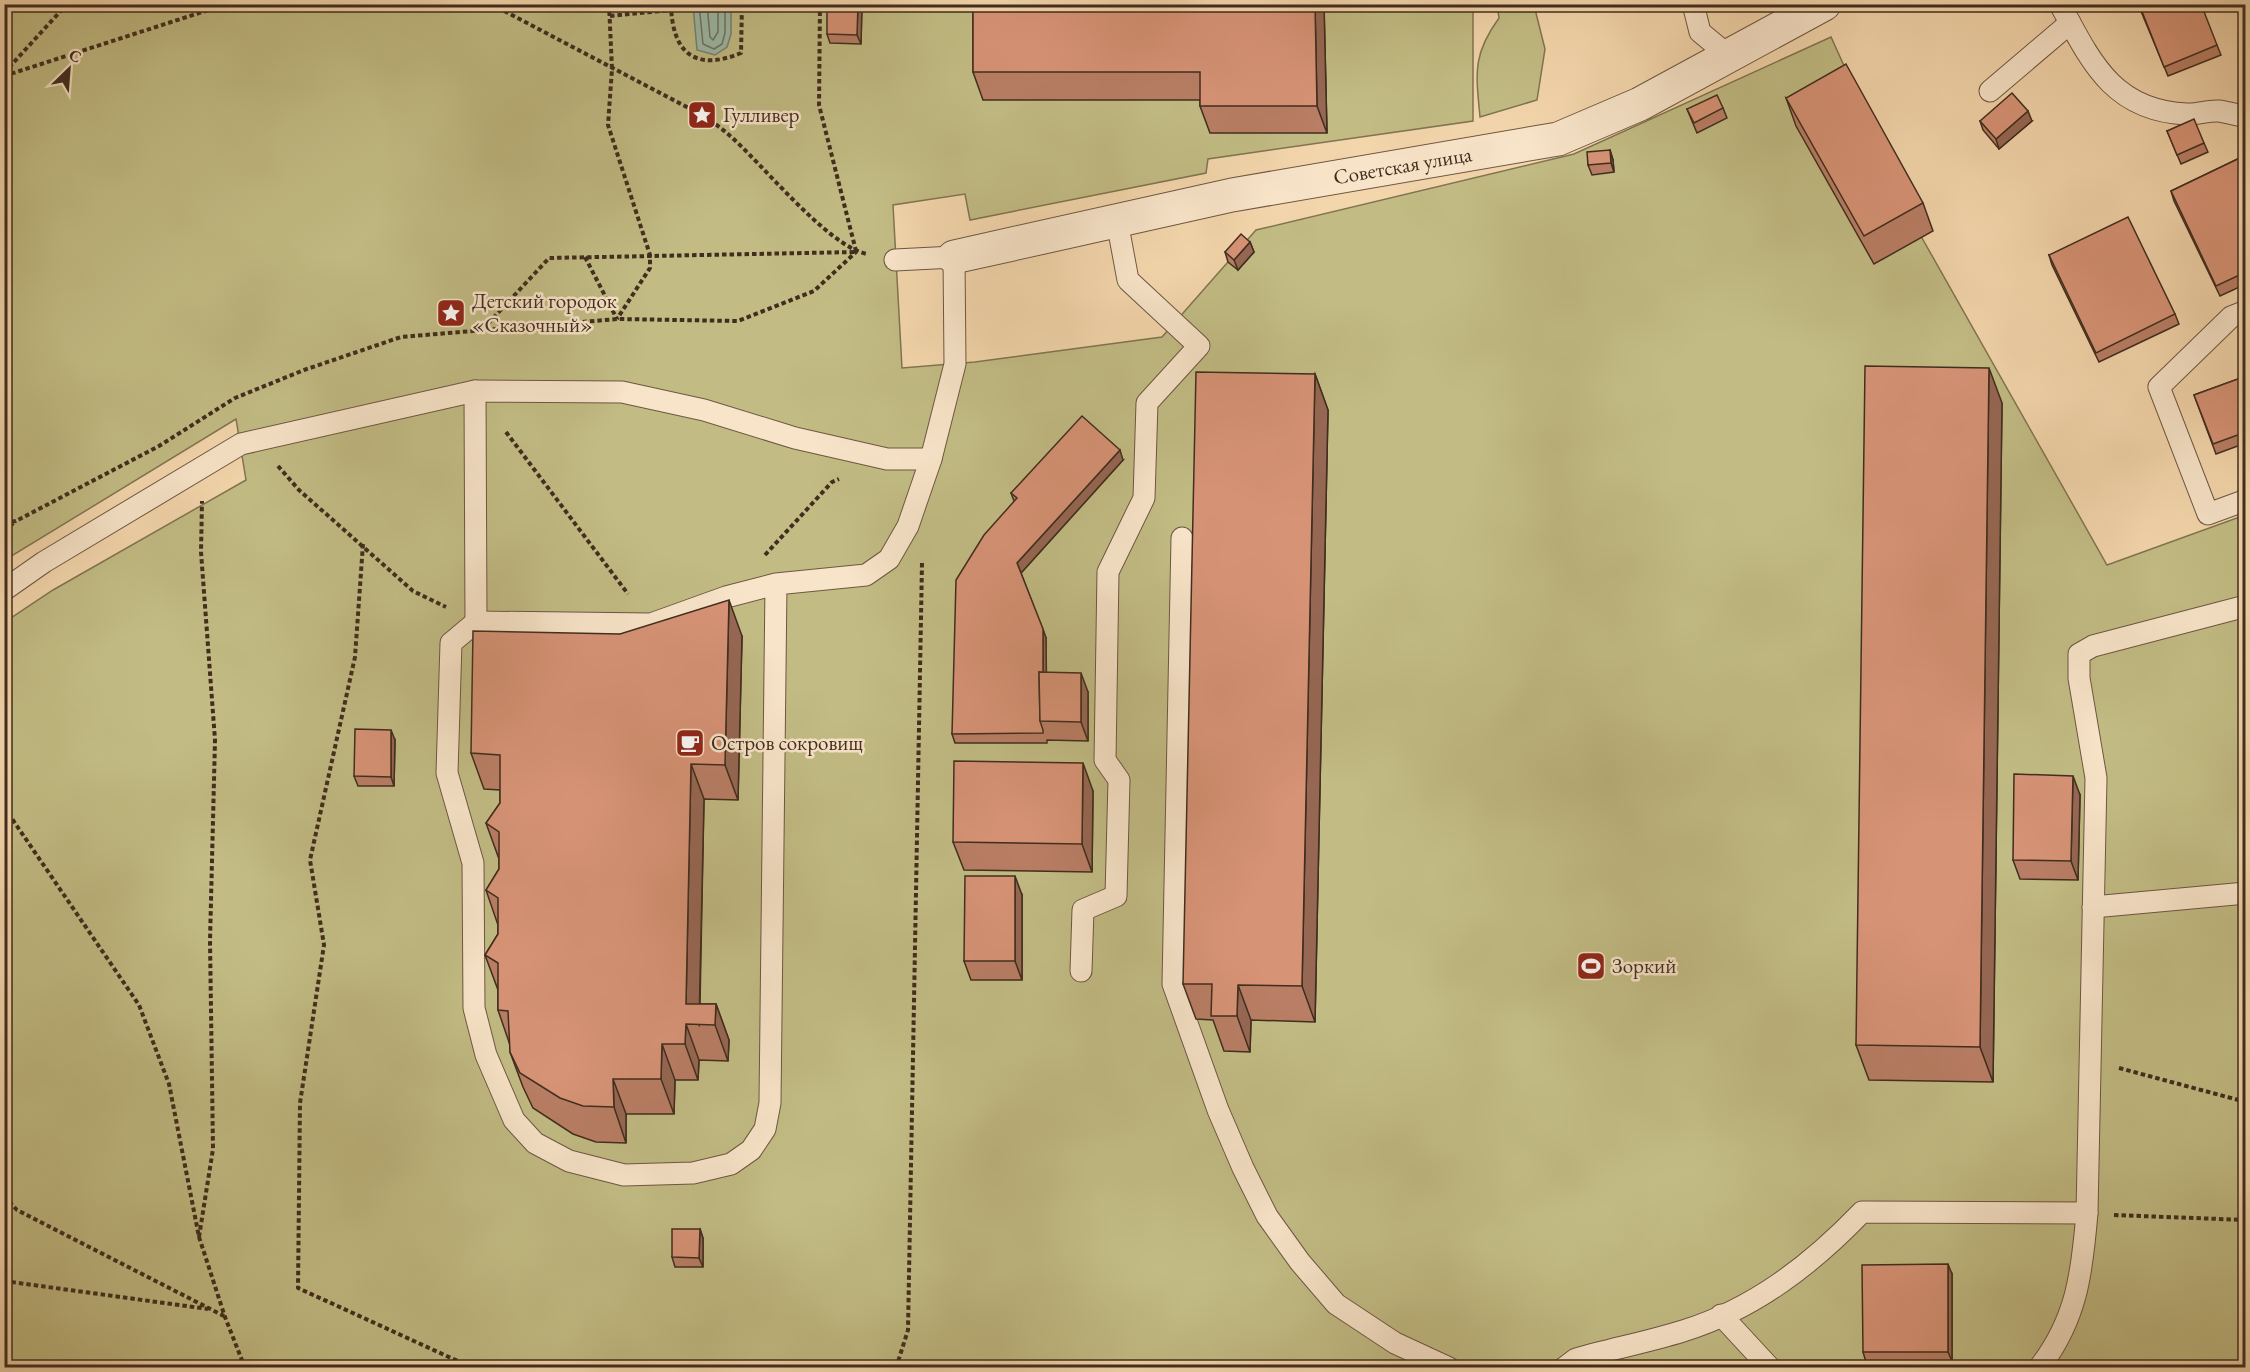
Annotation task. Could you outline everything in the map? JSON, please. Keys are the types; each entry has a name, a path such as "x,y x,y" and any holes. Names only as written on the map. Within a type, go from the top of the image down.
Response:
{"street":[{"name":"Советская улица","path":"954,257 1232,195 1558,139 1640,104 1824,4"}],"lane":[{"path":"1693,4 1700,32 1730,56"},
{"path":"2060,4 2088,58 2106,81 2128,99 2154,110 2188,115 2218,111 2246,117"},
{"path":"1990,91 2070,23"},
{"path":"1081,971 1083,910 1116,896 1119,780 1105,760 1108,572 1144,498 1147,403 1199,346 1128,280 1117,221"},
{"path":"776,584 770,1103 765,1129 751,1150 730,1164 693,1173 624,1175 569,1161 535,1143 514,1120 503,1100 486,1055 474,1008 473,863 447,773 451,643 476,622 651,624 726,597 776,584 866,575 889,559 908,526 931,459 955,364 954,257 895,260"},
{"path":"2246,311 2231,317 2159,387 2208,514 2246,500"},
{"path":"4,590 44,562 241,444 475,391 622,392 704,410 795,438 887,459 931,459"},
{"path":"475,391 476,622"},
{"path":"1182,538 1173,984 1218,1110 1243,1168 1267,1216 1299,1262 1336,1304 1395,1343 1449,1368"},
{"path":"2039,1368 2055,1347 2070,1316 2082,1268 2087,1214 2096,778 2079,678 2079,654 2093,646 2246,606"},
{"path":"2093,907 2246,893"},
{"path":"1564,1368 1576,1359 1684,1331 1753,1302 1800,1271 1862,1212 2087,1214"},
{"path":"1721,1315 1770,1368"}],"path":[{"path":"4,75 67,4"},
{"path":"4,75 227,4"},
{"path":"491,4 702,115 727,133 820,224 856,252"},
{"path":"609,4 612,69 608,125 650,255 650,268 617,319"},
{"path":"671,4 672,32 681,47 700,60 724,60 741,52 742,4"},
{"path":"820,4 819,105 856,252"},
{"path":"610,16 671,10"},
{"path":"4,531 16,521 159,446 235,398 304,370 401,337 617,319 738,321 814,291 856,252"},
{"path":"483,329 549,258 856,252 895,260"},
{"path":"585,256 617,319"},
{"path":"475,391 651,624"},
{"path":"256,441 299,490 363,544 413,591 476,622"},
{"path":"764,556 832,482 887,459"},
{"path":"199,1237 213,1149 210,940 214,740 201,552 203,467"},
{"path":"4,523 16,521"},
{"path":"896,1368 908,1330 922,574 922,562 908,526"},
{"path":"363,544 354,657 310,860 324,945 300,1103 298,1288 473,1368"},
{"path":"4,807 139,1005 169,1084 199,1237 225,1317 245,1368"},
{"path":"2090,1061 2246,1102"},
{"path":"4,1196 17,1210 225,1317"},
{"path":"2087,1214 2246,1220"},
{"path":"4,1281 212,1310"}],"shaded area":[{"path":"5,5 1473,5 1473,121 1208,159 1206,173 970,220 965,194 893,205 902,368 975,362 1162,337 1256,230 1574,154 1831,37 1922,238 2107,565 2245,515 2245,1367 5,1367 5,622 53,590 246,480 236,419 5,560"},
{"path":"1497,5 1534,5 1545,49 1537,100 1480,117 1477,89 1478,65 1484,43 1499,18"}],"water":[{"path":"693,5 731,5 731,34 727,47 715,55 697,50"}],"building":[{"path":"827,4 858,4 857,35 827,34"},
{"path":"973,4 1315,4 1317,106 1200,106 1200,72 973,72"},
{"path":"2139,4 2201,4 2217,45 2164,67"},
{"path":"1846,64 1923,203 1864,236 1786,98"},
{"path":"2012,93 2028,111 1996,139 1980,121"},
{"path":"1717,95 1723,108 1694,123 1687,109"},
{"path":"2194,119 2204,143 2177,155 2167,131"},
{"path":"1610,150 1611,163 1588,165 1587,152"},
{"path":"2246,155 2246,272 2216,286 2171,191"},
{"path":"2128,217 2175,314 2096,353 2049,255"},
{"path":"1241,234 1250,242 1234,260 1225,252"},
{"path":"2246,335 2246,348 2241,337"},
{"path":"1865,366 1989,368 1980,1047 1856,1045"},
{"path":"1196,372 1315,374 1302,986 1238,985 1237,1016 1211,1016 1212,984 1183,984"},
{"path":"2246,376 2246,432 2213,444 2194,395"},
{"path":"1082,416 1120,450 1017,563 1043,629 1043,673 1039,672 1040,721 1043,733 952,734 956,580 984,535 1017,498 1011,493"},
{"path":"729,600 725,765 691,764 686,1004 716,1004 715,1025 686,1024 685,1044 662,1044 661,1079 613,1079 614,1107 583,1106 560,1098 520,1073 510,1052 508,1011 498,1010 498,963 485,955 498,934 498,898 486,890 499,869 499,832 486,823 500,803 500,755 471,753 473,631 620,634"},
{"path":"1039,672 1081,673 1081,722 1040,721"},
{"path":"355,729 391,730 391,777 354,776"},
{"path":"954,761 1083,763 1082,844 953,842"},
{"path":"2014,774 2073,776 2071,861 2013,860"},
{"path":"965,876 1015,876 1015,961 964,961"},
{"path":"672,1229 700,1229 699,1258 672,1257"},
{"path":"1948,1264 1948,1352 1863,1352 1862,1265"}],"place":[{"name":"Гулливер","path":"702,115"},
{"name":"Детский городок «Сказочный»","path":"451,313"},
{"name":"Остров сокровищ","path":"690,743"},
{"name":"Зоркий","path":"1591,966"}]}
